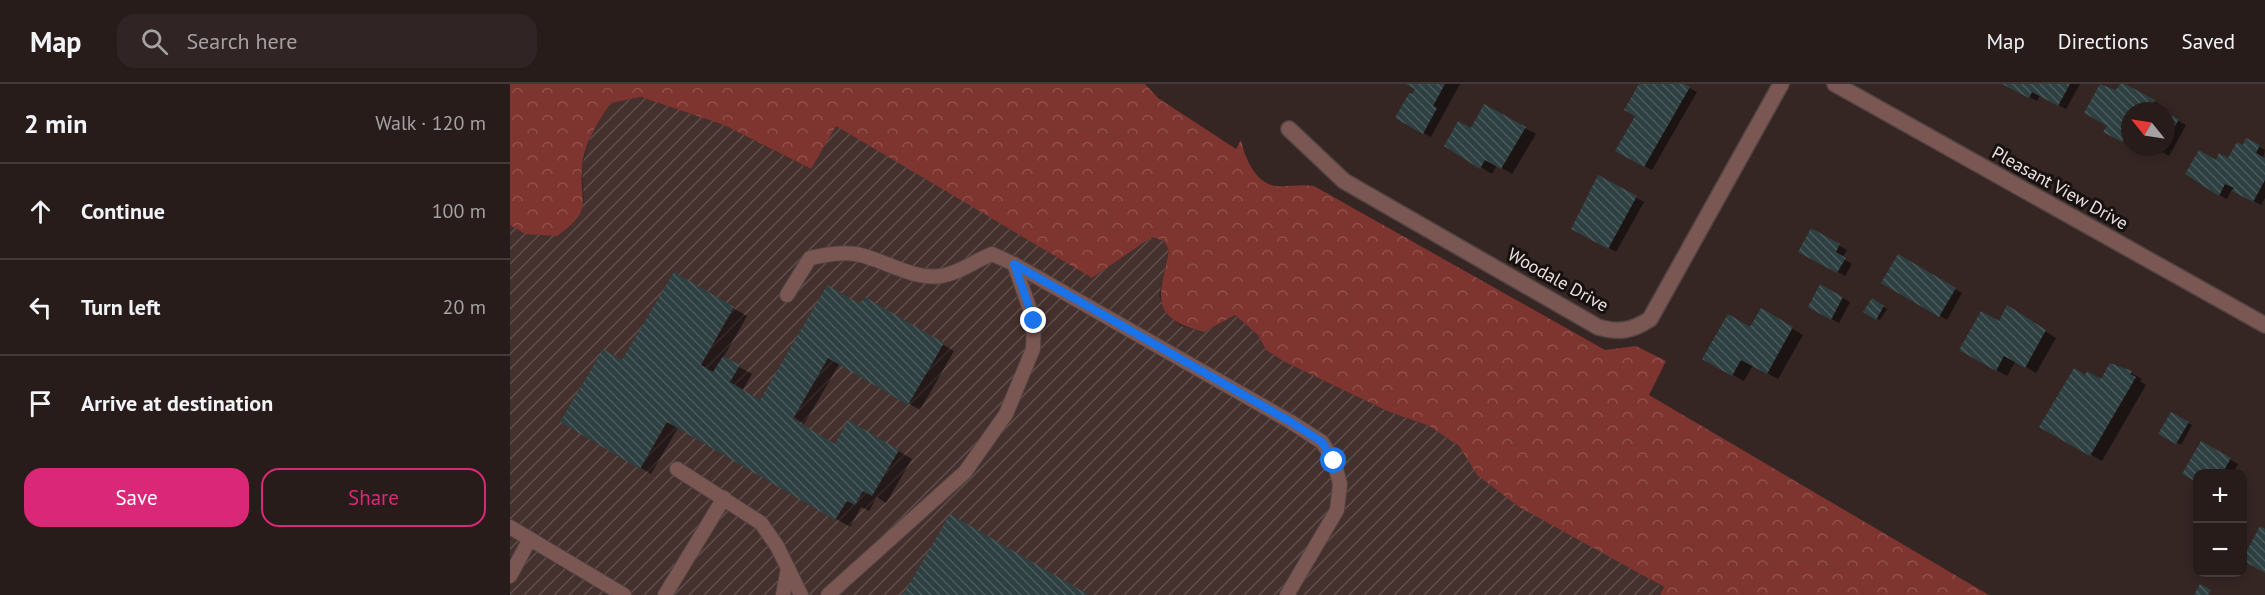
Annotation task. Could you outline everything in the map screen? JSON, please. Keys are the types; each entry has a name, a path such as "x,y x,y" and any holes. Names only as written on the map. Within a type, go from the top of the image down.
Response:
{"street":[{"name":"Woodale Drive","path":"1289,129 1344,181 1598,327 1615,332 1636,328 1650,319 1780,84"},
{"name":"Pleasant View Drive","path":"1835,84 2265,326"}],"lane":[{"path":"787,295 810,258 834,253 857,254 928,277 958,272 992,254 1014,264 1322,442 1334,461 1340,484 1338,510 1287,595"},
{"path":"828,595 965,472 1006,414 1033,349 1034,321 1014,264"},
{"path":"677,469 761,523 777,546 801,595"},
{"path":"665,595 724,498"},
{"path":"510,527 624,595"},
{"path":"510,576 530,539"},
{"path":"783,595 788,568"}],"shaded area":[{"path":"641,97 724,125 810,169 836,125 1092,278 1152,237 1164,241 1169,249 1159,296 1167,315 1181,326 1204,332 1235,315 1258,335 1266,350 1283,361 1387,411 1429,426 1459,446 1477,475 1664,588 1660,595 510,595 510,225 525,234 584,201 582,166 593,129 611,103"}],"green space":[{"path":"510,84 1145,84 1158,98 1236,149 1241,140 1252,169 1269,184 1314,186 1605,350 1636,346 1666,361 1649,395 1989,595 1660,595 1664,587 1519,507 1477,475 1459,446 1429,426 1387,411 1283,361 1266,350 1258,335 1235,315 1204,332 1173,319 1166,312 1162,303 1161,293 1169,250 1164,241 1152,237 1092,278 836,126 811,169 724,125 641,97 611,103 597,125 583,158 583,206 577,219 557,236 525,234 510,225"}],"building":[{"path":"1405,84 1445,84 1433,106 1437,108 1423,134 1395,118 1409,93 1412,94 1415,89"},
{"path":"1639,84 1685,84 1690,87 1644,167 1615,151 1635,116 1624,110"},
{"path":"2002,84 2070,84 2058,106 2032,92 2029,98"},
{"path":"2100,84 2116,90 2120,84 2125,84 2155,100 2154,102 2121,102 2121,141 2103,132 2107,126 2084,113"},
{"path":"1484,104 1526,127 1501,169 1485,160 1480,169 1444,146 1458,121 1471,128"},
{"path":"2246,138 2260,145 2256,153 2265,158 2265,180 2253,202 2232,191 2234,188 2225,184 2219,196 2185,174 2199,150 2216,160 2219,153 2228,158 2237,142 2243,145"},
{"path":"1598,175 1637,196 1608,249 1571,229"},
{"path":"1811,228 1840,244 1836,252 1846,258 1837,273 1798,252"},
{"path":"1898,254 1956,288 1939,317 1881,283"},
{"path":"674,272 734,307 701,365 713,372 723,356 740,365 730,382 760,400 827,285 860,304 865,297 944,343 908,405 828,358 793,419 835,444 848,420 899,450 872,496 863,491 855,505 847,501 835,520 667,422 640,469 560,422 603,349 622,360"},
{"path":"1820,284 1843,297 1831,320 1808,307"},
{"path":"1872,298 1884,306 1876,320 1863,312"},
{"path":"2007,305 2046,330 2025,368 2004,356 1996,371 1959,350 1981,311 1999,321"},
{"path":"1761,308 1793,327 1767,374 1741,360 1732,376 1702,359 1728,314 1750,327"},
{"path":"2110,363 2132,371 2130,374 2136,377 2090,456 2039,427 2074,368 2085,375 2087,371 2101,379"},
{"path":"2171,412 2189,422 2176,444 2158,434"},
{"path":"2201,441 2231,458 2225,469 2193,469 2193,480 2182,474"},
{"path":"950,514 1089,595 903,595"},
{"path":"2260,526 2265,529 2265,573 2247,563 2247,551"},
{"path":"2200,584 2211,590 2208,595 2194,595"}],"route":[{"path":"1034,321 1014,264 1291,422 1322,442 1334,461"}]}
